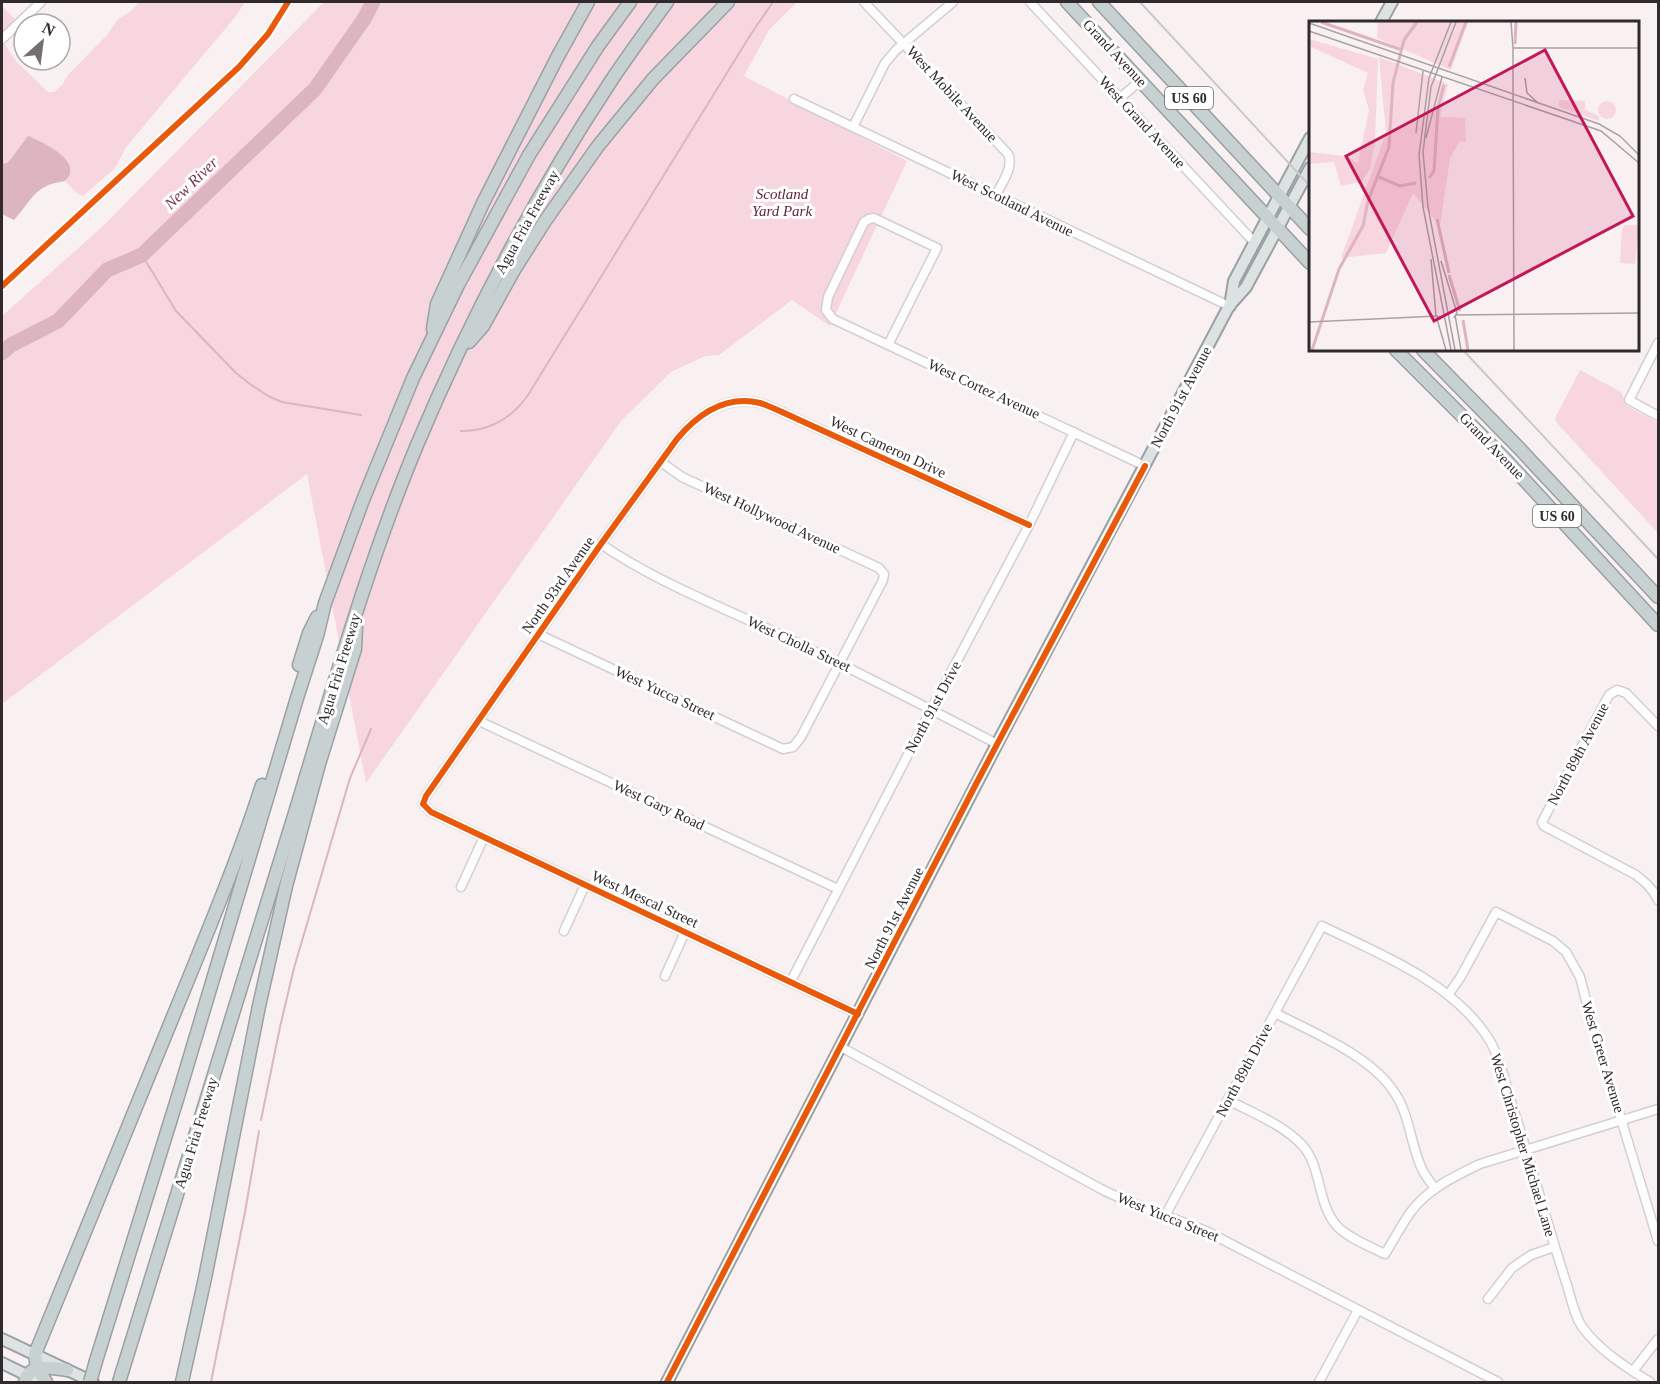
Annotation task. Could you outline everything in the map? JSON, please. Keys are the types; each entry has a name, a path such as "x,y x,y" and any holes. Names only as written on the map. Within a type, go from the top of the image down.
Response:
{"highway":[{"path":"432,342 437,304 483,202 588,2"},
{"name":"Agua Fria Freeway","path":"92,1383 96,1361 317,636 325,603 363,500 413,378 463,275 529,154 598,46 630,2"},
{"name":"Agua Fria Freeway","path":"121,1378 356,613 405,476 458,354 514,242 610,81 667,2"},
{"path":"458,354 483,326 533,239 598,146 653,79 728,2"},
{"name":"Grand Avenue","path":"1067,2 1309,261"},
{"name":"Grand Avenue","path":"1099,2 1309,227"},
{"name":"Grand Avenue","path":"1397,351 1506,460 1659,625"},
{"name":"Grand Avenue","path":"1424,351 1659,597"},
{"path":"1506,460 1518,447"},
{"path":"1609,571 1622,558"},
{"path":"46,1383 38,1368 35,1354 212,921 257,800 309,633 325,603"},
{"path":"182,1383 259,1006 286,886 319,764 355,649 356,613"},
{"path":"26,1379 32,1370 38,1368 67,1370"}],"main road":[{"path":"1382,21 1392,2"},
{"name":"North 91st Avenue","path":"1230,306 1234,281 1309,142"},
{"name":"North 91st Avenue","path":"667,1383 1144,466 1230,306 1246,286 1309,172"},
{"path":"2,1339 92,1383"},
{"path":"2,1363 26,1379 41,1383"}],"street":[{"path":"2,39 41,2"},
{"name":"West Mobile Avenue","path":"864,2 1008,154 1011,160 1010,167 996,195"},
{"path":"853,128 885,63 953,2"},
{"name":"West Grand Avenue","path":"1030,2 1255,243"},
{"path":"1120,98 1140,81"},
{"name":"West Scotland Avenue","path":"794,99 1230,306"},
{"name":"West Cortez Avenue","path":"888,345 937,248 874,218 864,222 828,297 826,310 833,319 888,345 1074,432 1144,466"},
{"path":"1659,343 1629,400 1659,416"},
{"name":"North 93rd Avenue","path":"423,804 426,796 601,544 688,426 713,408 734,402"},
{"name":"West Cameron Drive","path":"734,402 758,403 782,412 1029,525"},
{"name":"North 91st Drive","path":"790,981 1029,525 1074,432"},
{"name":"West Hollywood Avenue","path":"661,462 682,477 879,568 884,574 883,580 839,662"},
{"name":"West Cholla Street","path":"601,544 655,576 839,662 998,744"},
{"name":"West Yucca Street","path":"538,634 783,748 792,747 801,737 839,662"},
{"name":"North 89th Avenue","path":"1659,726 1626,693 1617,690 1609,695 1542,822 1544,826 1636,875 1648,884 1659,900"},
{"name":"West Gary Road","path":"480,721 838,889"},
{"name":"West Mescal Street","path":"423,804 431,812 858,1014"},
{"path":"461,887 484,837"},
{"path":"564,931 585,885"},
{"name":"West Greer Avenue","path":"1448,995 1460,978 1496,912 1552,941 1566,952 1580,977 1659,1241"},
{"name":"West Christopher Michael Lane","path":"1322,926 1424,978 1466,1010 1485,1033 1496,1053 1527,1150 1554,1247 1582,1328 1604,1349 1650,1383"},
{"name":"North 89th Drive","path":"1166,1214 1322,926"},
{"path":"665,975 685,932"},
{"path":"1275,1013 1351,1053 1383,1078 1397,1096 1422,1170 1435,1189"},
{"name":"West Yucca Street","path":"841,1047 1101,1189 1206,1231 1498,1383"},
{"path":"1228,1100 1289,1134 1303,1147 1310,1157 1330,1217 1345,1233 1385,1254 1412,1211 1435,1189 1456,1175 1480,1164 1659,1109"},
{"path":"1488,1299 1512,1268 1531,1255 1554,1247"},
{"path":"1319,1383 1358,1310"},
{"path":"1633,1371 1659,1339"}],"green space":[{"path":"139,2 245,2 236,16 127,146 114,169 83,196 65,181 55,183 40,190 14,220 2,214 2,40 12,55 12,72 27,72 48,92 54,92 107,35 118,19 131,11"},
{"name":"Scotland Yard Park","path":"324,2 797,2 769,30 744,76 907,161 830,326 792,300 719,355 705,356 671,372 621,421 366,783 307,474 2,704 2,316 103,226"},
{"path":"2,6 12,16 12,31 2,40"},
{"path":"1580,370 1621,392 1627,406 1658,423 1658,533 1557,423 1555,418"}],"shaded area":[{"path":"28,136 48,145 62,155 70,167 70,174 65,181 40,190 14,220 2,214 2,164 10,160"}],"waterway":[{"name":"New River","path":"2,353 11,345 58,321 107,270 142,255 315,89 364,19 373,2"},
{"path":"461,431 481,429 499,422 515,410 528,395 773,2"},
{"path":"142,255 176,311 236,373 250,384 282,402 361,415"},
{"path":"261,1120 294,968 350,778 371,729"},
{"path":"211,1382 259,1131"}],"railway":[{"path":"1140,2 1309,185"},
{"path":"1464,351 1658,559"}],"cycle path":[{"path":"2,286 239,67 268,34 288,2"},
{"path":"858,1014 431,812 423,804 426,796 601,544 677,439 694,422 724,404 748,401 760,403 1029,525"},
{"path":"667,1382 976,784 1145,466"}]}
